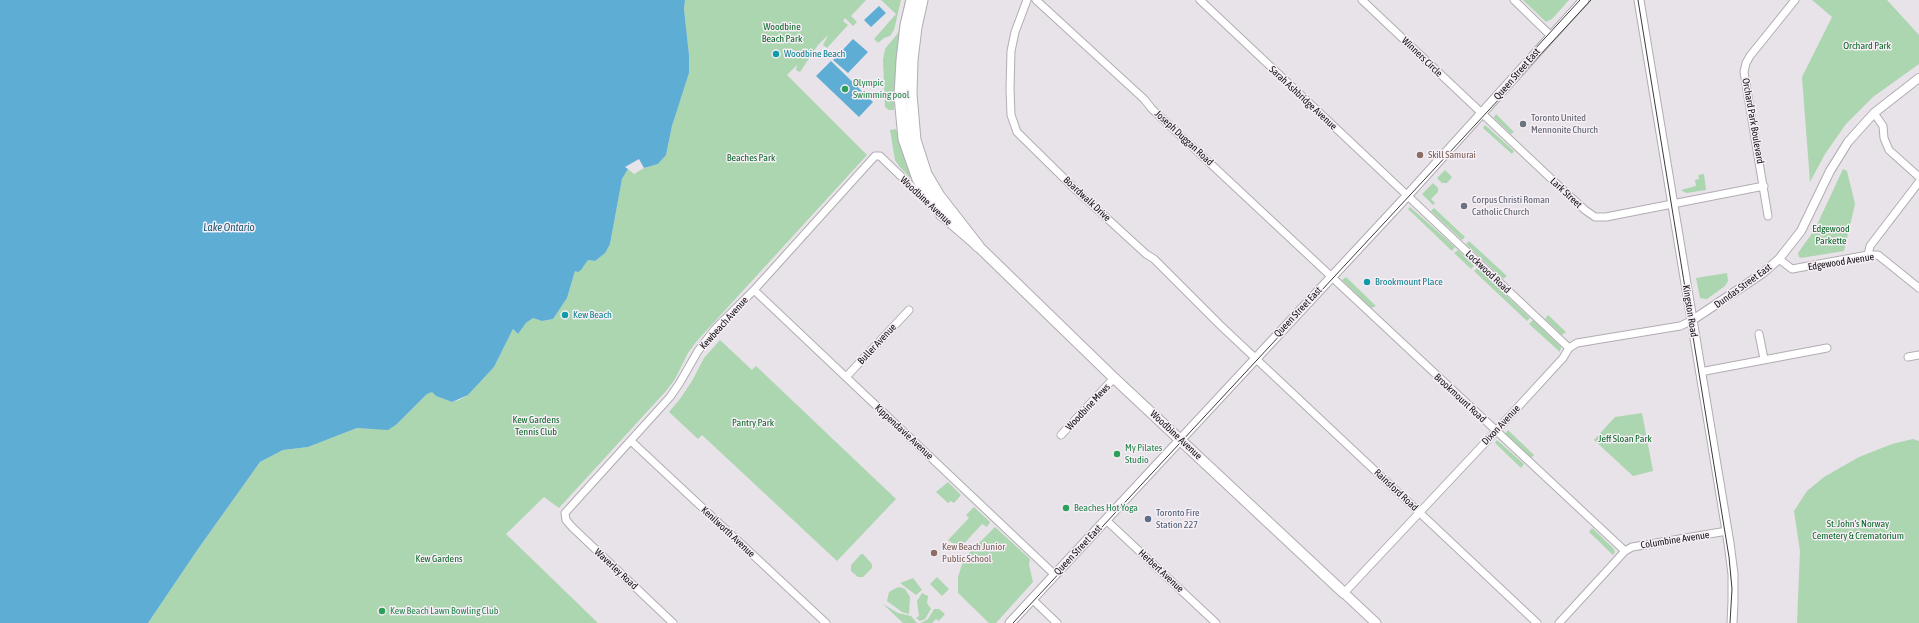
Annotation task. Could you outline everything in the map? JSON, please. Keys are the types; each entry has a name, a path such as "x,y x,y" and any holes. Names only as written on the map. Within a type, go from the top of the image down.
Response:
{"highway":[{"path":"912,0 906,25 902,60 900,96 904,139 918,179 942,215"},
{"name":"Woodbine Avenue","path":"922,0 916,27 912,60 912,119 920,156 926,174 939,196 978,246"}],"main road":[{"name":"Queen Street East","path":"1010,623 1407,196 1584,0"},
{"name":"Kingston Road","path":"1640,0 1691,321 1727,531 1732,574 1732,623"},
{"name":"Woodbine Avenue","path":"942,215 978,246 1114,378 1376,623"}],"street":[{"name":"Boardwalk Drive","path":"1027,0 1015,32 1011,52 1011,115 1016,132 1075,189 1146,254 1154,259 1256,358"},
{"name":"Joseph Duggan Road","path":"1036,0 1144,99 1152,109 1331,277"},
{"name":"Sarah Ashbridge Avenue","path":"1200,0 1243,42 1312,104 1407,196"},
{"name":"Winners Circle","path":"1362,0 1481,114"},
{"path":"1514,0 1551,36"},
{"name":"Orchard Park Boulevard","path":"1768,216 1744,72 1746,63 1794,0"},
{"name":"Dundas Street East","path":"1691,321 1703,315 1763,273 1779,259 1801,231 1839,155 1858,130 1874,113 1919,78"},
{"path":"1874,113 1883,126 1884,138 1889,150 1919,177"},
{"name":"Lark Street","path":"1481,114 1584,210 1595,217 1606,218 1672,204"},
{"name":"Woodbine Avenue","path":"875,156 880,156 942,215"},
{"name":"Kewbeach Avenue","path":"565,513 631,441 679,384 698,351 711,335 754,290 875,156"},
{"path":"1868,255 1870,246 1919,182"},
{"path":"1672,204 1764,186"},
{"name":"Lockwood Road","path":"1407,196 1569,348"},
{"name":"Edgewood Avenue","path":"1779,259 1792,269 1868,255 1878,255 1919,288"},
{"name":"Brookmount Road","path":"1331,277 1625,551"},
{"name":"Kippendavie Avenue","path":"754,290 1055,575"},
{"name":"Buller Avenue","path":"846,377 909,310"},
{"path":"1569,348 1578,343 1680,326 1691,321"},
{"path":"1759,334 1764,359"},
{"name":"Dixon Avenue","path":"1344,593 1496,431 1562,358 1569,348"},
{"path":"1700,372 1827,348"},
{"path":"1908,357 1919,355"},
{"name":"Rainsford Road","path":"1256,358 1537,623"},
{"name":"Woodbine Mews","path":"1061,435 1114,378"},
{"name":"Kenilworth Avenue","path":"631,441 826,623"},
{"name":"Waverley Road","path":"565,513 566,520 572,527 673,623"},
{"name":"Herbert Avenue","path":"1106,520 1216,623"},
{"name":"Columbine Avenue","path":"1559,623 1625,551 1632,547 1727,531"},
{"path":"1032,599 1057,623"}],"green space":[{"name":"Beaches Park","path":"685,0 866,0 851,16 857,22 853,26 845,18 843,21 848,25 827,48 823,45 828,35 818,45 800,72 796,70 797,65 787,75 867,155 696,342 688,353 675,379 666,391 559,508 544,497 506,534 598,623 148,623 198,549 260,462 283,450 308,447 357,428 378,429 397,424 427,394 432,391 436,396 452,402 459,400 468,395 494,367 513,329 518,334 526,323 533,318 542,321 553,319 567,298 575,271 581,270 588,260 595,261 610,244 622,179 628,169 634,174 644,168 658,164 666,155 672,126 689,73 689,55 684,9"},
{"path":"881,0 901,0 894,30 890,36 884,38 878,43 874,39 896,14"},
{"path":"905,0 907,0 900,36 894,110 889,110 885,107 883,60 885,49 898,33"},
{"path":"1523,0 1569,0 1552,19 1546,22"},
{"name":"Orchard Park","path":"1812,0 1887,0 1919,35 1919,64 1873,97 1846,124 1825,154 1810,182 1802,77 1832,17"},
{"path":"1496,114 1514,132 1511,134 1494,118"},
{"path":"1485,125 1514,151 1512,154 1483,128"},
{"path":"896,129 913,181 895,160 890,130"},
{"name":"Edgewood Parkette","path":"1843,169 1847,171 1855,204 1844,251 1801,258 1799,257 1798,253 1815,229"},
{"path":"1445,170 1452,177 1447,183 1442,183 1437,178"},
{"path":"1704,174 1706,190 1686,193 1681,190 1696,186 1695,180 1699,179 1698,175"},
{"path":"1433,183 1438,188 1438,192 1431,199 1435,203 1433,205 1422,194"},
{"path":"1410,207 1455,247 1452,251 1408,209"},
{"path":"1434,208 1465,237 1462,240 1431,211"},
{"path":"1469,241 1507,276 1503,279 1466,244"},
{"path":"1458,250 1474,266 1471,269 1454,253"},
{"path":"1477,268 1530,318 1527,321 1474,271"},
{"path":"1727,273 1728,281 1725,286 1707,299 1700,298 1696,278"},
{"path":"1346,277 1376,306 1371,308 1342,280"},
{"path":"1548,315 1566,332 1562,335 1545,319"},
{"path":"1533,320 1561,347 1560,352 1529,324"},
{"name":"Pantry Park","path":"720,340 752,370 756,366 896,499 837,561 702,435 698,439 669,412 692,381 704,358"},
{"name":"Jeff Sloan Park","path":"1642,413 1653,471 1633,476 1594,440 1615,417"},
{"path":"1508,430 1534,455 1530,459 1505,434"},
{"name":"St. John's Norway Cemetery & Crematorium","path":"1913,439 1919,441 1919,623 1797,623 1800,551 1794,511 1807,491 1824,477 1859,457 1892,444"},
{"path":"1497,440 1524,464 1521,468 1495,443"},
{"path":"948,482 961,495 954,503 951,501 948,503 936,492"},
{"path":"974,507 990,522 987,527 982,524 960,548 948,540 969,518 966,515"},
{"path":"995,527 1030,559 1029,565 1033,582 996,623 989,623 958,593 958,577 964,558"},
{"path":"1592,528 1613,548 1615,552 1613,555 1589,532"},
{"path":"861,554 863,554 872,564 872,568 863,577 858,577 851,571 851,565"},
{"path":"937,577 949,589 942,596 930,584"},
{"path":"913,578 922,590 916,595 900,583"},
{"path":"900,587 905,589 910,597 909,614 902,612 887,601 889,592"},
{"path":"922,593 928,596 927,603 931,609 925,619 920,621 916,618 919,616 917,601"},
{"path":"883,604 898,613 911,616 917,623 903,623"},
{"path":"934,609 939,609 945,614 939,621 936,619 932,623 921,623 928,619"}],"water":[{"name":"Lake Ontario","path":"0,0 685,0 684,9 689,55 689,73 672,126 666,155 658,164 644,168 639,159 625,167 628,169 622,179 610,244 605,253 595,261 588,260 581,270 578,272 575,271 567,298 553,319 542,321 533,318 526,323 518,334 513,329 494,367 468,395 452,402 436,396 432,392 427,394 397,424 388,430 357,428 308,447 283,450 260,462 198,549 148,623 0,623"},
{"path":"879,6 886,13 871,27 864,20"},
{"path":"853,39 868,52 848,73 833,60"},
{"name":"Olympic Swimming pool","path":"831,61 873,102 859,117 816,76"}],"tram line":[{"path":"1517,72 1534,50 1580,0"},
{"path":"1013,623 1591,0"},
{"path":"1638,0 1729,557 1732,589 1730,623"}],"place":[{"name":"Woodbine Beach","path":"776,54"},
{"name":"Olympic Swimming pool","path":"845,89"},
{"name":"Toronto United Mennonite Church","path":"1523,124"},
{"name":"Skill Samurai","path":"1420,155"},
{"name":"Corpus Christi Roman Catholic Church","path":"1464,206"},
{"name":"Brookmount Place","path":"1367,282"},
{"name":"Kew Beach","path":"565,315"},
{"name":"My Pilates Studio","path":"1117,454"},
{"name":"Beaches Hot Yoga","path":"1066,508"},
{"name":"Toronto Fire Station 227","path":"1148,519"},
{"name":"Kew Beach Junior Public School","path":"934,553"},
{"name":"Kew Beach Lawn Bowling Club","path":"382,611"}],"park label":[{"name":"Woodbine Beach Park","path":"782,32"},
{"name":"Kew Gardens Tennis Club","path":"536,426"},
{"name":"Kew Gardens","path":"439,559"}]}
